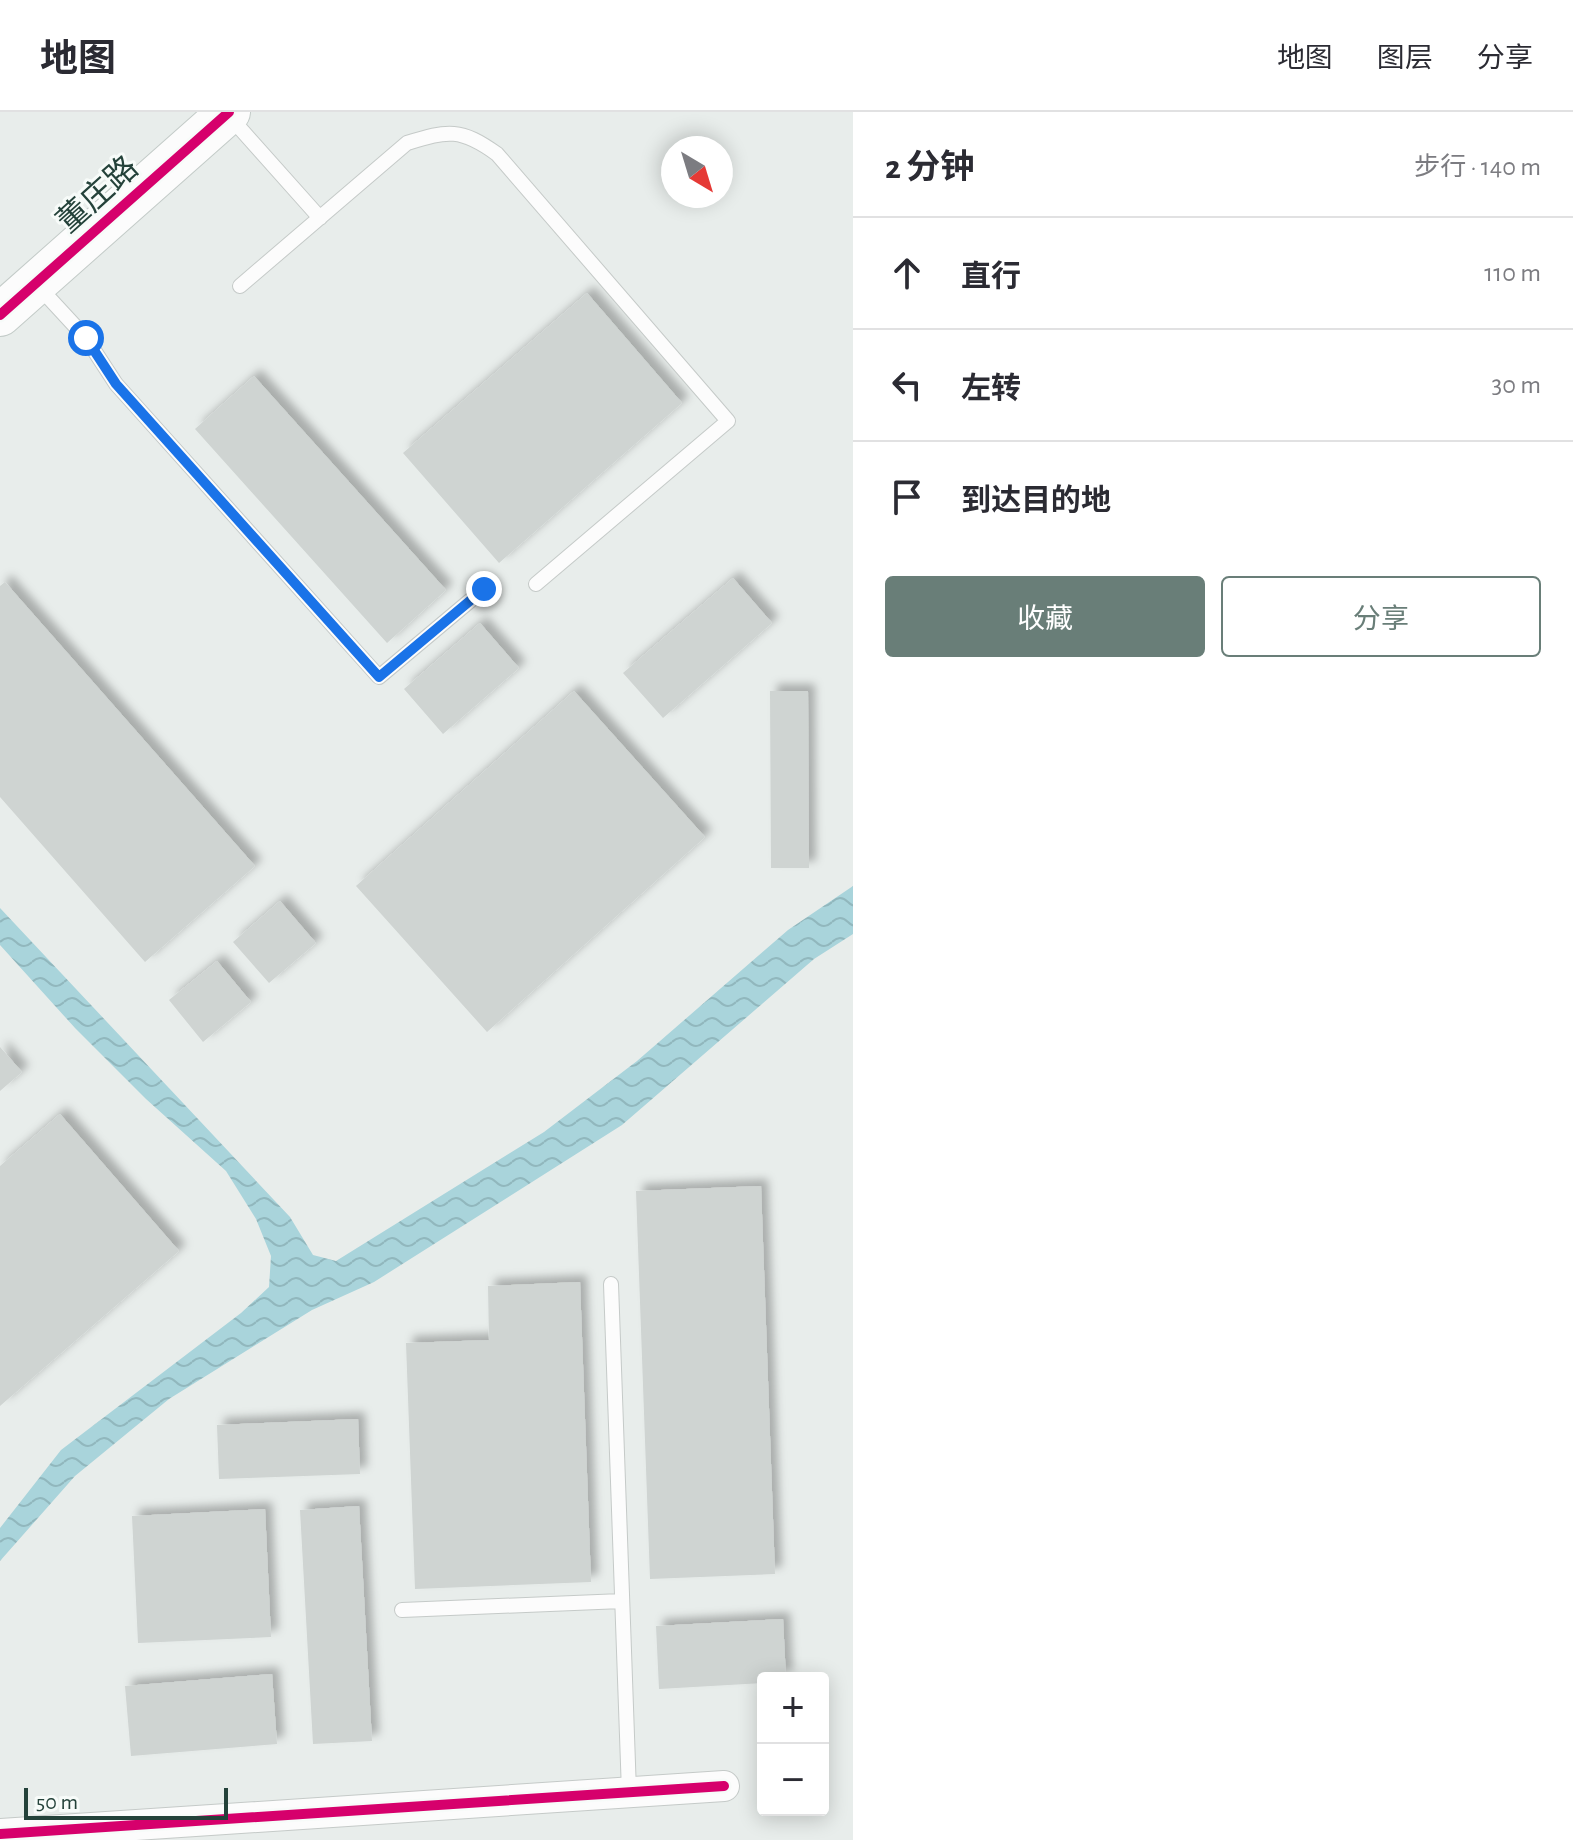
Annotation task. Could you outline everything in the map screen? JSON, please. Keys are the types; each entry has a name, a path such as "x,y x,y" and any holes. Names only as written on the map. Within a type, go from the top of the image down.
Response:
{"street":[{"name":"董庄路","path":"0,315 228,113"},
{"path":"0,1834 724,1786"}],"lane":[{"path":"228,113 320,218"},
{"path":"240,286 407,143 441,132 473,137 497,154 728,421 536,584"},
{"path":"35,283 86,338 116,384 379,677 484,589"},
{"path":"611,1284 629,1792"},
{"path":"402,1610 622,1601"}],"water":[{"path":"853,886 853,934 814,959 622,1125 374,1282 312,1310 169,1399 75,1476 0,1561 0,1528 61,1450 241,1313 269,1287 271,1256 256,1219 226,1171 146,1099 75,1028 0,945 0,908 290,1217 313,1255 336,1261 544,1132 637,1061 788,930"}],"building":[{"path":"587,293 682,403 499,563 403,453"},
{"path":"254,376 446,590 387,643 195,429"},
{"path":"733,578 772,623 663,718 623,673"},
{"path":"5,582 255,866 145,962 0,797 0,586"},
{"path":"480,623 519,668 443,734 404,689"},
{"path":"574,691 705,837 487,1032 356,886"},
{"path":"770,691 808,691 809,868 771,868"},
{"path":"280,901 316,943 269,983 233,942"},
{"path":"217,961 251,1002 203,1042 169,1000"},
{"path":"0,1047 22,1072 0,1091"},
{"path":"60,1114 179,1251 0,1406 0,1166"},
{"path":"761,1186 775,1574 650,1579 636,1191"},
{"path":"580,1282 591,1582 415,1589 406,1343 489,1340 488,1286"},
{"path":"358,1419 360,1474 219,1479 217,1425"},
{"path":"359,1506 372,1741 313,1744 300,1510"},
{"path":"265,1509 271,1637 138,1643 132,1516"},
{"path":"783,1619 786,1672 757,1672 757,1683 659,1689 656,1626"},
{"path":"272,1674 277,1744 131,1756 125,1686"}],"cycle path":[{"path":"0,315 229,112"},
{"path":"0,1834 724,1786"}],"route":[{"path":"86,338 116,384 379,677 484,589"}]}
